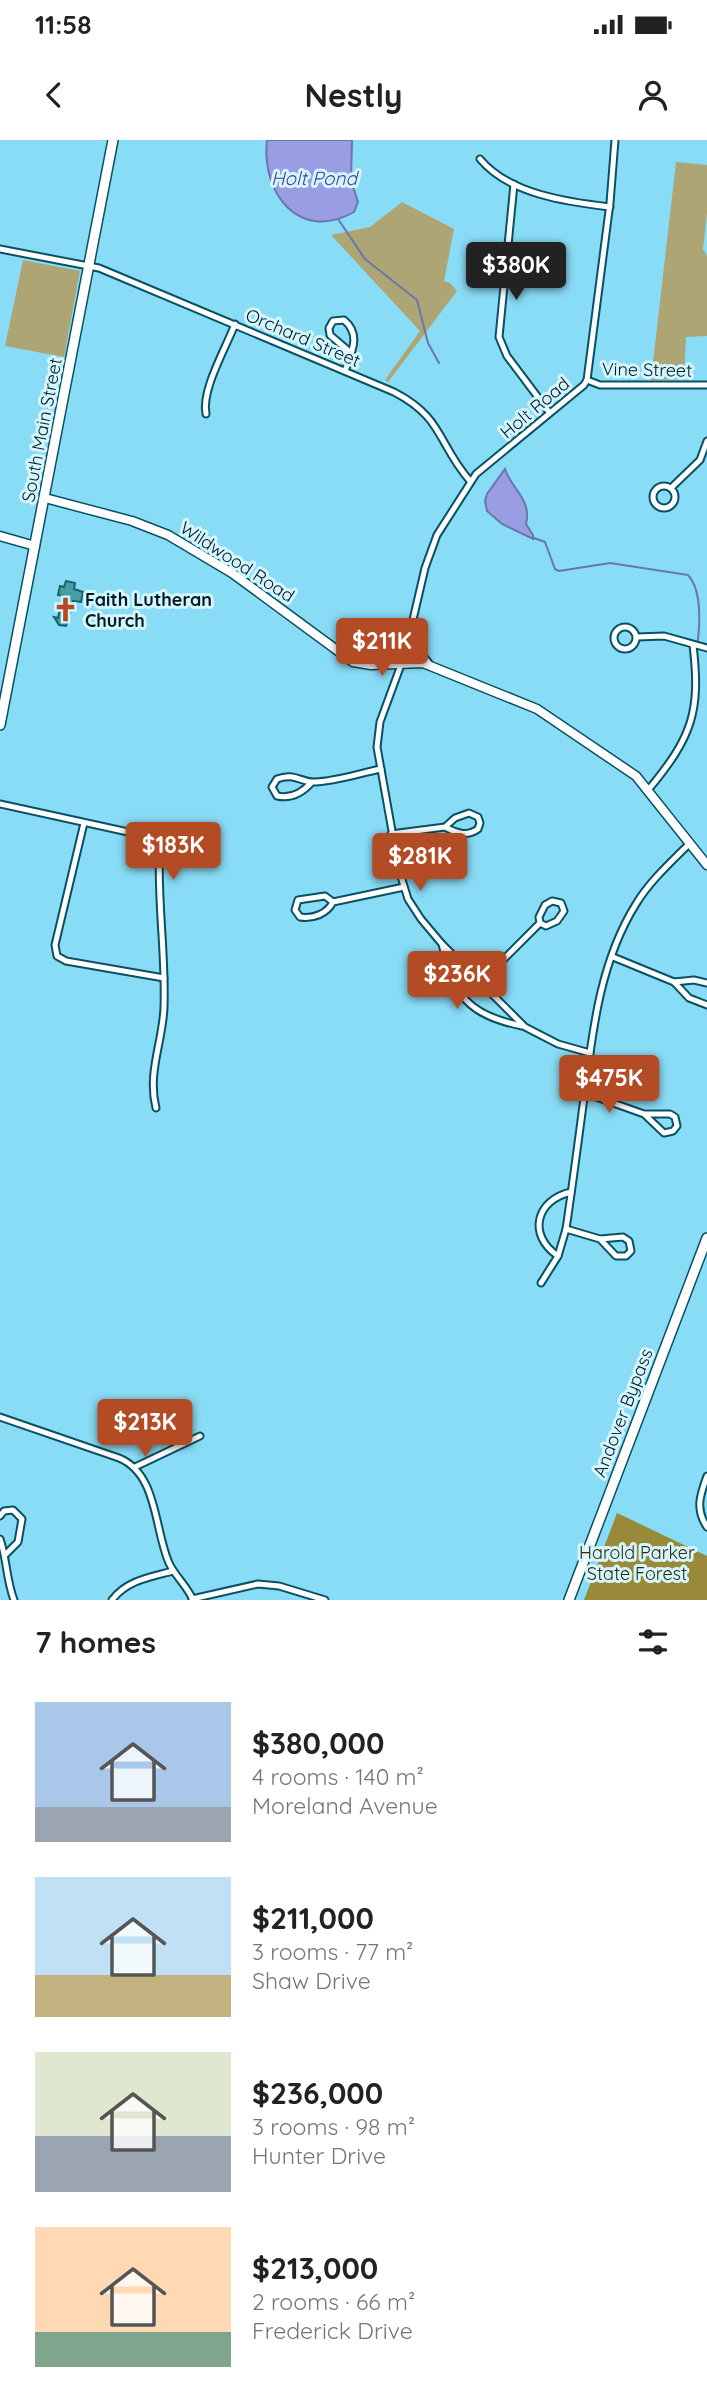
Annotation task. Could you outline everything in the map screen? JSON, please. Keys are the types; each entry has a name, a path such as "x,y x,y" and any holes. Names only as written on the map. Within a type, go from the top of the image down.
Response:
{"main road":[{"name":"South Main Street","path":"0,725 4,689 35,546 113,140"},
{"name":"Andover Bypass","path":"569,1600 707,1238"}],"street":[{"name":"Holt Road","path":"524,1027 442,944 421,919 404,887 391,834 377,747 378,730 402,662 434,541 470,481 587,380 610,207 615,140"},
{"path":"480,159 489,170 514,184 572,202 610,207"},
{"path":"514,184 499,337 507,356 549,412"},
{"name":"Orchard Street","path":"0,249 89,265 394,392 420,407 436,425 456,463 470,481"},
{"path":"345,371 351,353 355,341 353,330 347,322 337,319 330,324 330,335 351,353"},
{"path":"206,414 206,397 235,324"},
{"name":"Vine Street","path":"587,380 600,385 707,385"},
{"path":"671,488 696,466 707,442"},
{"path":"664,486 671,488 675,494 673,504 664,508 657,505 655,492 664,486"},
{"name":"Wildwood Road","path":"44,498 142,524 168,536 232,573 353,662 371,665 402,662 432,665 468,683 537,709 628,769 649,789 707,865"},
{"path":"0,536 35,546"},
{"path":"624,627 631,628 637,637 628,649 620,648 614,639 615,633 624,627"},
{"path":"411,628 417,648 432,665"},
{"path":"637,637 664,636 707,648"},
{"path":"649,789 672,759 691,725 696,698 693,645"},
{"path":"311,783 299,777 286,776 277,779 272,787 277,796 284,797 298,794 311,783 381,769"},
{"path":"0,804 160,839 164,1010 153,1070 156,1108"},
{"path":"391,834 445,827 466,813 476,815 480,820 480,826 472,832 457,833 445,827"},
{"path":"83,823 55,945 57,956 66,961 164,978"},
{"path":"541,1283 558,1256 566,1228 600,994 636,904 656,877 689,844"},
{"path":"333,902 327,912 311,917 300,917 295,910 296,902 303,897 323,895 333,902 404,887"},
{"path":"552,901 561,903 564,912 557,921 546,926 540,923 538,917 545,905 552,901"},
{"path":"481,982 540,923"},
{"path":"442,944 453,984 468,1003 489,1018 524,1027 569,1048 590,1054"},
{"path":"613,957 674,982 689,998 707,1005"},
{"path":"674,982 694,980 707,983"},
{"path":"584,1093 645,1114 670,1114 675,1117 677,1126 673,1131 664,1133 645,1114"},
{"path":"558,1256 544,1245 539,1223 548,1203 571,1192"},
{"path":"566,1228 600,1239 623,1237 631,1244 631,1251 626,1256 616,1256 600,1239"},
{"path":"0,1417 135,1466 145,1482 158,1532 173,1571 192,1600 258,1584 279,1586 325,1600"},
{"path":"135,1466 200,1436"},
{"path":"707,1476 699,1502 701,1516 707,1527"},
{"path":"0,1516 11,1509 18,1511 22,1519 18,1542 6,1554"},
{"path":"0,1539 6,1554 6,1574 14,1600"},
{"path":"112,1600 118,1592 135,1581 173,1571"}],"shaded area":[{"path":"676,162 707,165 707,213 703,249 707,256 707,336 686,337 684,379 651,380"},
{"path":"402,202 454,229 444,281 457,291 388,382 385,380 420,331 331,235 370,227"},
{"path":"23,260 80,271 64,357 5,346"}],"green space":[{"name":"Harold Parker State Forest","path":"617,1513 707,1556 707,1600 584,1600"}],"water":[{"name":"Holt Pond","path":"267,140 352,140 351,180 358,202 354,212 334,220 316,221 301,217 288,208 277,194 270,178"},
{"path":"505,469 524,501 526,524 533,539 502,524 487,511 487,494"}],"building":[{"name":"Faith Lutheran Church","path":"66,581 75,583 74,589 83,592 81,602 73,601 66,626 59,625 54,617 58,618 63,596 58,595 60,586 64,587"}],"waterway":[{"path":"338,219 365,259 417,300 428,343 439,363"},
{"path":"534,538 545,542 555,569 559,571 610,563 688,575 698,597 698,640"}],"place":[{"name":"Faith Lutheran Church","path":"65,610"}]}
